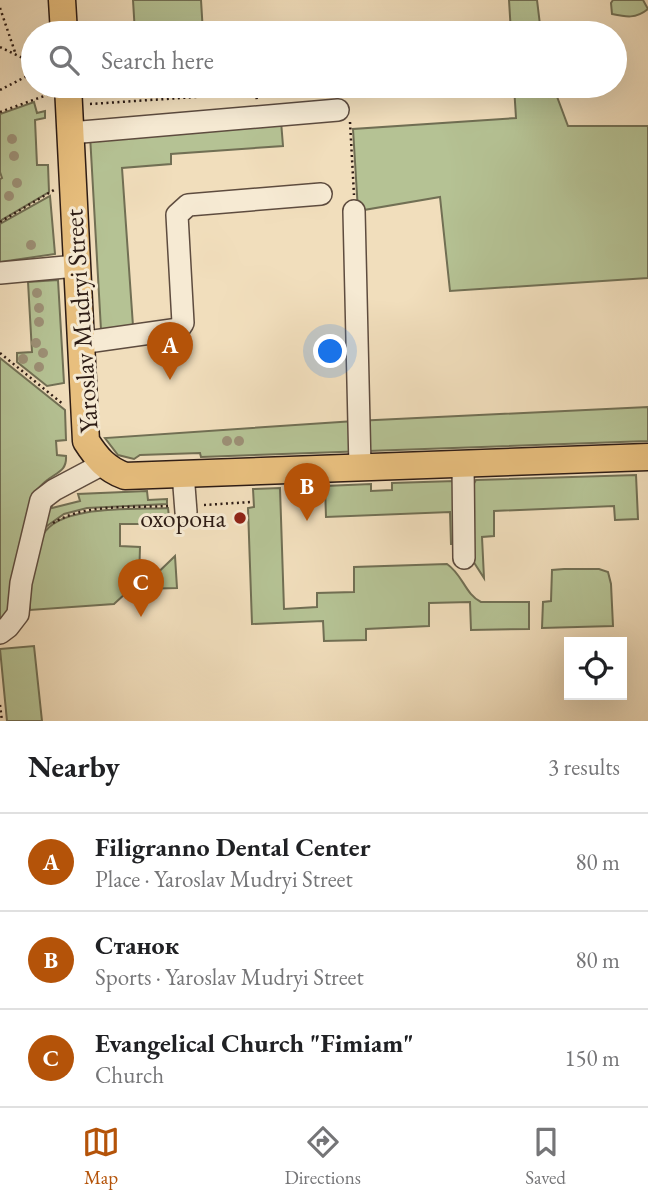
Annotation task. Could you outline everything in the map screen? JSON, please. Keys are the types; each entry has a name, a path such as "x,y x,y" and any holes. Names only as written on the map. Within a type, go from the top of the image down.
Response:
{"main road":[{"path":"62,0 63,21"},
{"name":"Yaroslav Mudryi Street","path":"62,98 70,133 86,441 103,464 112,471 125,475 183,474 648,457"}],"street":[{"path":"70,133 338,110"},
{"path":"80,342 179,329 183,323 177,215 188,205 321,194"},
{"path":"354,211 360,467"},
{"path":"0,273 76,265"},
{"path":"0,633 18,614 20,583 40,500 103,464"},
{"path":"463,464 464,558"},
{"path":"183,474 186,508"}],"path":[{"path":"0,8 16,55"},
{"path":"0,47 21,57"},
{"path":"0,90 21,80"},
{"path":"0,112 50,98"},
{"path":"256,98 258,117"},
{"path":"338,110 348,108 354,211"},
{"path":"0,222 56,189"},
{"path":"0,353 68,408"},
{"path":"29,543 64,516 88,510 186,508 251,502"},
{"path":"0,705 2,721"}],"green space":[{"path":"133,0 201,0 202,21 134,21"},
{"path":"509,0 537,0 540,21 510,21"},
{"path":"613,0 643,0 648,9 631,16 612,14"},
{"path":"515,98 558,98 568,126 648,126 648,278 450,291 440,197 358,211 353,129 516,118"},
{"path":"34,102 37,113 45,111 45,118 35,120 37,165 48,165 49,192 0,221 0,114"},
{"path":"281,121 283,146 171,154 171,164 122,168 133,326 101,330 90,135"},
{"path":"50,196 55,254 0,262 0,224"},
{"path":"58,280 64,383 47,386 17,362 17,353 32,352 28,282"},
{"path":"0,358 65,410 66,440 56,441 57,455 66,456 66,461 63,468 34,493 13,611 0,625"},
{"path":"648,407 648,441 201,457 200,453 140,455 134,459 118,455 105,438 355,421"},
{"path":"636,475 638,519 615,520 614,506 494,511 494,536 482,537 484,578 473,561 470,490 476,480"},
{"path":"455,481 457,544 451,544 450,512 326,517 325,486 371,484 371,491 392,490 392,483"},
{"path":"280,488 284,609 317,607 317,593 354,592 354,567 447,564 457,573 471,594 481,602 529,602 529,629 471,630 470,602 429,603 429,626 366,629 366,640 324,641 323,621 252,624 248,508 254,507 253,489"},
{"path":"147,491 148,500 167,499 167,504 87,508 64,514 37,533 50,500 52,508 80,501 78,494"},
{"path":"168,508 169,517 140,519 140,524 120,524 120,546 140,547 139,581 114,604 30,610 32,570 42,537 52,525 82,513"},
{"path":"175,556 177,588 141,589"},
{"path":"599,569 608,572 613,626 542,628 543,602 551,601 552,570"},
{"path":"34,646 42,721 7,721 0,649"}],"place":[{"name":"Filigranno Dental Center","path":"170,380"},
{"name":"охорона","path":"240,518"},
{"name":"Станок","path":"307,521"},
{"name":"Evangelical Church \"Fimiam\"","path":"141,617"}]}
